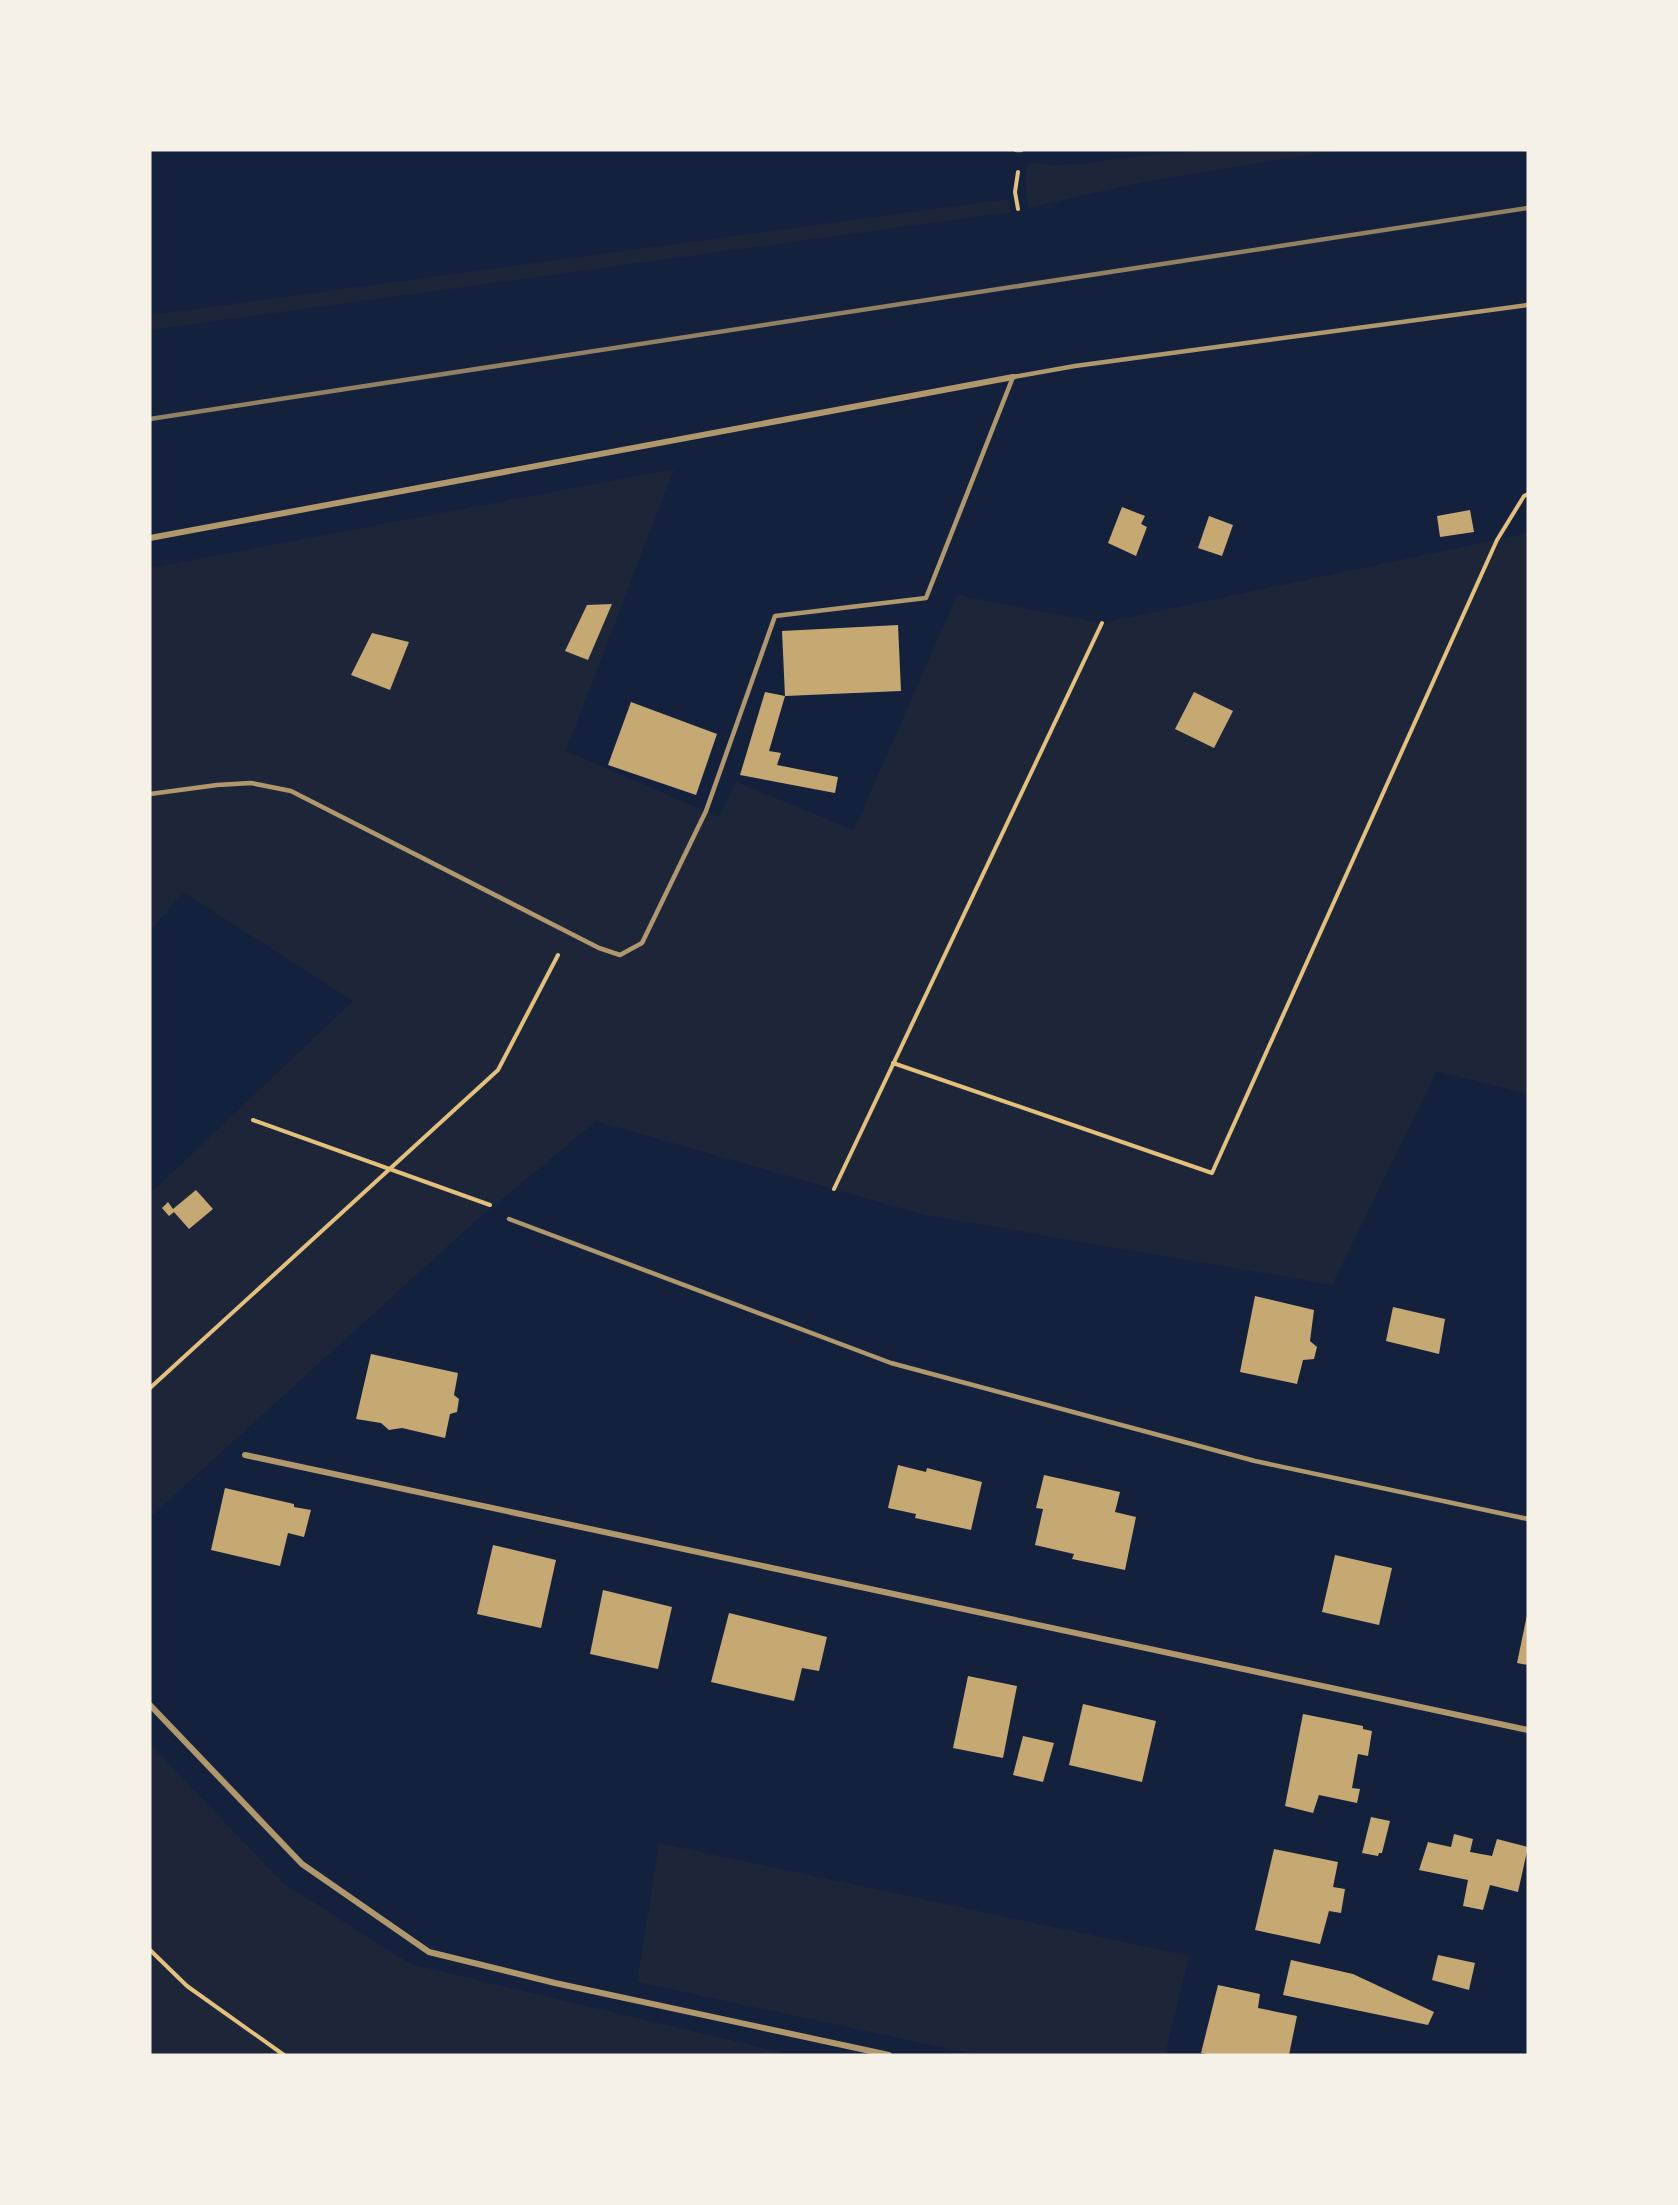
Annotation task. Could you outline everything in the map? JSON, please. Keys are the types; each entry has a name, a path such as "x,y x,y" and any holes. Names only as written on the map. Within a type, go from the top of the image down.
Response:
{"street":[{"path":"150,538 1013,377"},
{"path":"245,1455 1528,1730"},
{"path":"150,1705 302,1864 429,1952 555,1983 890,2055"}],"lane":[{"path":"1016,150 1021,150"},
{"path":"150,794 250,783 291,791 599,948 620,954 642,943 706,811 775,616 926,598 1013,377 1087,364 1528,305"},
{"path":"509,1219 891,1363 1255,1461 1528,1519"}],"path":[{"path":"1016,150 1018,165 1015,192 1018,209"},
{"path":"894,1063 1212,1173 1497,540 1524,496 1528,494"},
{"path":"834,1189 1102,623"},
{"path":"150,1388 498,1070 569,933"},
{"path":"253,1120 494,1206 509,1219"},
{"path":"150,1950 187,1986 284,2055"}],"shaded area":[{"path":"1210,150 1340,150 1148,181 1028,208 1025,176 1028,164 1085,164 1121,158"},
{"path":"1008,199 1011,212 150,330 150,315"},
{"path":"674,469 566,751 719,817 736,782 854,830 957,595 1102,623 1528,533 1528,1094 1437,1071 1332,1285 925,1215 596,1121 472,1224 150,1517 150,1194 353,1001 183,892 150,931 150,568"},
{"path":"150,1744 283,1883 410,1964 793,2055 150,2055"},
{"path":"659,1843 1189,1956 1165,2055 978,2055 637,1982"}],"building":[{"path":"1122,507 1145,516 1141,524 1147,527 1136,556 1108,543"},
{"path":"1470,510 1474,532 1440,537 1437,516"},
{"path":"1209,516 1233,525 1222,556 1198,548"},
{"path":"612,604 588,660 565,651 587,605"},
{"path":"898,625 901,691 785,696 782,631"},
{"path":"372,633 409,642 390,690 351,675"},
{"path":"765,692 785,696 769,751 781,753 777,765 838,777 835,793 740,775"},
{"path":"1194,692 1233,711 1214,748 1175,729"},
{"path":"631,702 717,734 696,795 608,765"},
{"path":"196,1190 213,1209 189,1229 174,1212 169,1216 162,1208 168,1202 173,1209"},
{"path":"1255,1296 1314,1310 1310,1341 1317,1347 1314,1359 1303,1360 1297,1384 1240,1372"},
{"path":"1393,1307 1445,1319 1439,1354 1386,1341"},
{"path":"371,1354 458,1373 454,1395 459,1399 457,1412 450,1414 445,1438 402,1428 389,1430 381,1423 356,1419"},
{"path":"898,1465 926,1472 927,1468 982,1482 971,1530 915,1518 916,1514 888,1508"},
{"path":"1044,1475 1120,1492 1115,1512 1136,1517 1125,1570 1072,1559 1074,1554 1035,1545 1043,1509 1036,1508"},
{"path":"225,1488 311,1510 304,1537 288,1533 280,1566 211,1550"},
{"path":"493,1545 556,1560 541,1628 477,1614"},
{"path":"1335,1555 1392,1568 1379,1625 1322,1612"},
{"path":"603,1590 672,1607 658,1669 590,1654"},
{"path":"729,1613 827,1637 819,1671 802,1668 794,1701 711,1682"},
{"path":"1528,1615 1528,1665 1517,1663"},
{"path":"968,1676 1017,1686 1003,1758 953,1748"},
{"path":"1083,1704 1156,1721 1142,1782 1069,1765"},
{"path":"1303,1714 1363,1726 1363,1729 1372,1731 1368,1756 1358,1754 1352,1788 1360,1789 1357,1803 1319,1795 1313,1813 1285,1806"},
{"path":"1023,1736 1054,1743 1043,1782 1013,1775"},
{"path":"1371,1817 1390,1821 1382,1853 1378,1856 1362,1853"},
{"path":"1454,1834 1473,1839 1470,1852 1492,1856 1497,1839 1528,1847 1518,1892 1490,1885 1483,1910 1463,1906 1468,1880 1419,1870 1428,1842 1451,1847"},
{"path":"1274,1849 1338,1862 1333,1887 1345,1889 1341,1913 1329,1911 1320,1944 1255,1930"},
{"path":"1438,1955 1475,1963 1469,1990 1432,1980"},
{"path":"1291,1960 1353,1974 1434,2012 1428,2025 1283,1995"},
{"path":"1218,1985 1260,1994 1258,2008 1297,2016 1289,2055 1201,2053"}],"railway":[{"path":"150,419 1528,208"}]}
